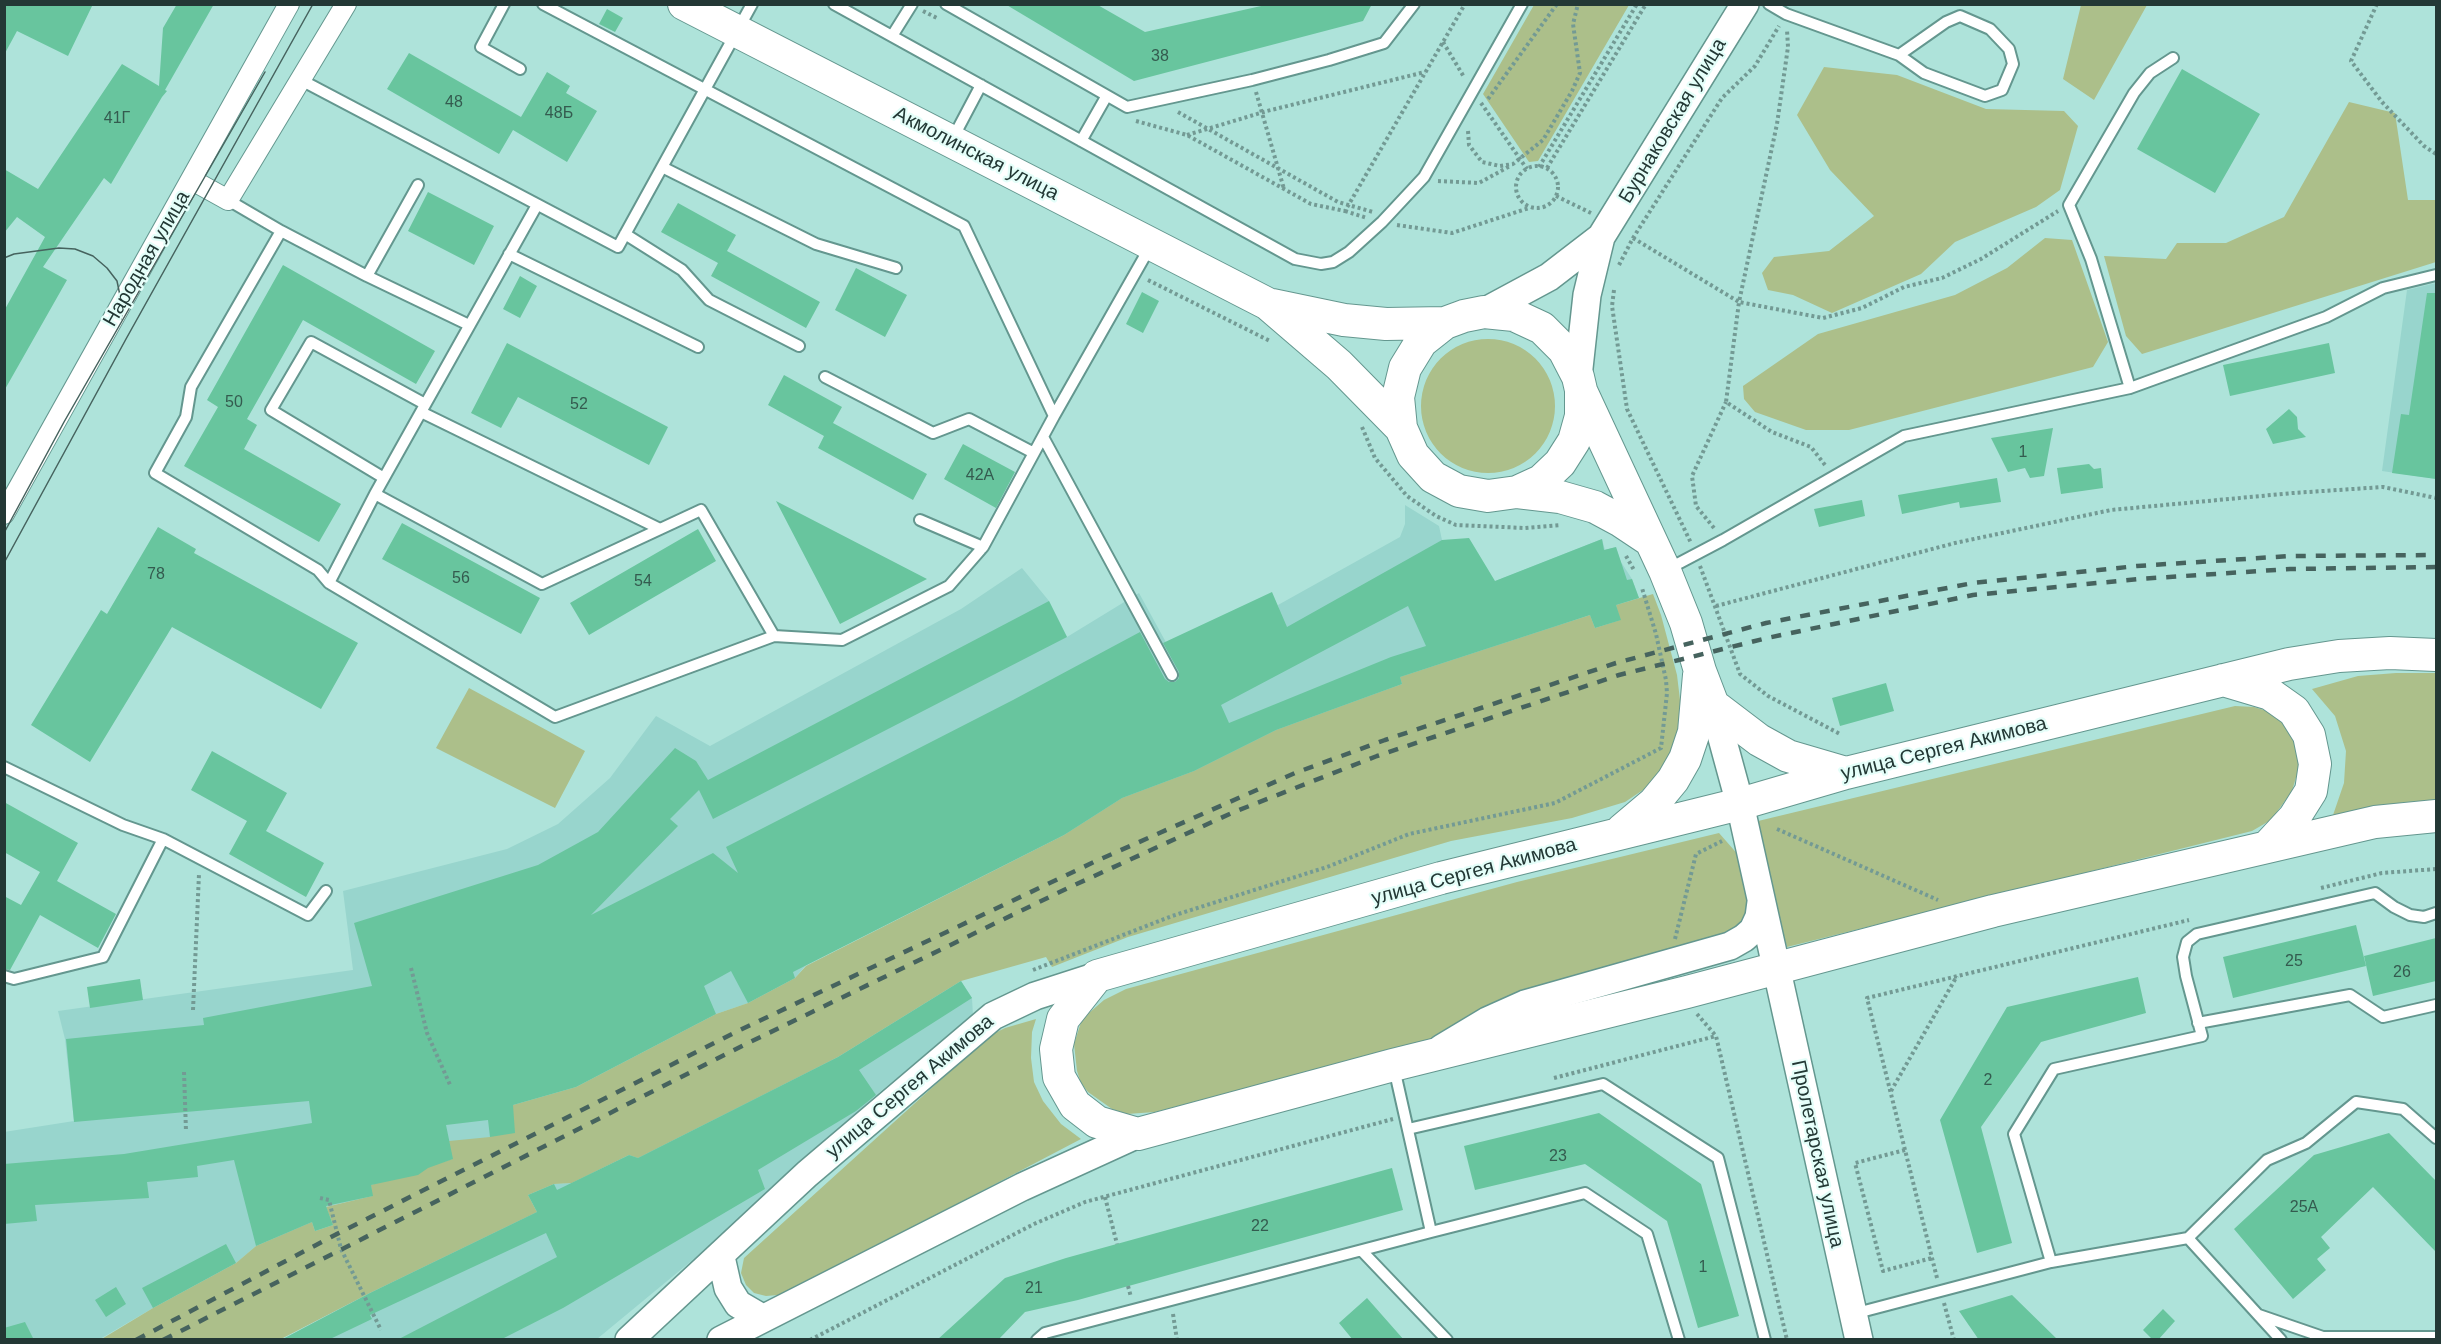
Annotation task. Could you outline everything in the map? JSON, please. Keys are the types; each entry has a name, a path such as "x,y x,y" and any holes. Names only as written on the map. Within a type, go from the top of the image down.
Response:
{"main road":[{"name":"Акмолинская улица","path":"684,4 1269,304"},
{"name":"Бурнаковская улица","path":"1597,226 1744,4"},
{"path":"1269,304 1344,320 1386,324 1445,323 1484,312 1549,278 1597,226"},
{"path":"1517,492 1541,481 1560,464 1574,441 1581,416 1579,383 1587,295 1597,226"},
{"path":"1269,304 1339,365 1401,428"},
{"path":"1484,312 1514,315 1542,328 1564,350 1665,571 1686,623 1713,705 1759,740 1788,756 1846,773"},
{"path":"1445,323 1422,342 1405,368 1398,397 1401,428 1413,455 1433,477 1459,491 1488,496 1517,492 1560,497 1595,507 1651,541"},
{"name":"улица Сергея Акимова","path":"629,1340 721,1257 807,1174 993,1016 1035,996 1096,976 1441,878 1740,804 1846,773 2222,680 2289,664 2339,656 2390,653 2436,655"},
{"path":"1616,835 1654,802 1673,780 1685,759 1694,732 1700,671"},
{"path":"2222,680 2270,694 2294,711 2309,735 2315,764 2311,791 2294,818 2268,846"},
{"name":"Пролетарская улица","path":"1713,705 1740,804 1855,1332"},
{"path":"721,1340 1022,1187 1083,1157 1138,1134 1393,1065 1776,969 1993,911 2375,822 2436,816"},
{"path":"1425,1058 1487,1021 1525,1004 1730,946 1753,930 1759,917 1761,902"},
{"path":"1096,976 1063,1019 1056,1048 1059,1077 1075,1105 1097,1122 1138,1134"},
{"path":"721,1257 728,1288 738,1304 762,1318"}],"street":[{"name":"Народная улица","path":"4,514 289,4"},
{"path":"192,180 228,200 346,4"}],"lane":[{"path":"504,4 481,46 520,69"},
{"path":"543,4 964,226 1054,416"},
{"path":"301,80 618,248 752,4"},
{"path":"834,4 1295,259 1310,263 1333,262 1349,252 1385,219 1424,177 1522,4"},
{"path":"892,36 912,4"},
{"path":"946,4 1127,107 1252,80 1384,43 1414,4"},
{"path":"1769,4 1786,14 1899,55 1924,73 1985,96 2002,90 2013,64 2010,49 1990,29 1960,16 1946,22 1899,55"},
{"path":"2130,388 2091,259 2069,205 2134,93 2150,73 2173,58"},
{"path":"951,141 981,86"},
{"path":"1081,141 1106,97"},
{"path":"662,167 816,244 896,268"},
{"path":"367,276 418,185"},
{"path":"228,200 367,276 469,325"},
{"path":"329,583 375,494 537,205"},
{"path":"281,231 191,387 186,417 155,473 318,570 329,583 555,717 774,636 842,640 949,585 983,547 1054,416 1152,244"},
{"path":"625,234 682,270 709,300 799,346"},
{"path":"509,254 698,347"},
{"path":"1665,571 1904,436 2130,388 2326,317 2383,288 2436,275"},
{"path":"384,478 271,410 311,342 423,408 660,529"},
{"path":"825,377 933,433 969,419 1034,453"},
{"path":"1043,437 1172,675"},
{"path":"375,494 542,584 701,510 774,636"},
{"path":"920,520 983,547"},
{"path":"4,767 123,825 163,839 308,915 326,891"},
{"path":"4,976 14,979 103,957 163,839"},
{"path":"2051,1262 2014,1134 2054,1069 2202,1036 2183,957 2187,942 2197,934 2375,893 2394,908 2410,915 2424,917 2436,914"},
{"path":"2198,1023 2350,995 2383,1017 2436,1005"},
{"path":"1393,1065 1431,1232"},
{"path":"1408,1129 1603,1084 1718,1158 1765,1340"},
{"path":"1855,1332 1940,1291 2051,1262 2188,1238 2267,1160 2306,1143 2356,1102 2403,1109 2436,1138"},
{"path":"1037,1340 1045,1333 1585,1193 1647,1234 1679,1340"},
{"path":"2188,1238 2281,1340"},
{"path":"1362,1251 1447,1340"},
{"path":"2259,1315 2323,1337 2436,1337"}],"path":[{"path":"1344,211 1465,4"},
{"path":"1478,112 1557,4"},
{"path":"1436,181 1479,183 1513,164 1542,140 1572,91 1580,73 1573,24 1578,4"},
{"path":"1539,167 1637,4"},
{"path":"1547,168 1646,4"},
{"path":"2377,4 2351,61 2382,102 2424,146 2436,154"},
{"path":"1617,270 1633,238 1722,98 1755,66 1786,14"},
{"path":"1723,540 1696,506 1692,476 1726,402 1739,302 1776,124 1788,47 1786,14"},
{"path":"1187,135 1262,113 1426,72"},
{"path":"1252,80 1284,189 1311,204 1452,233 1529,208 1546,205 1556,196 1558,186 1556,176 1547,168 1527,169 1518,180 1519,198 1529,208"},
{"path":"1157,100 1338,202 1385,219"},
{"path":"1471,125 1468,131 1468,145 1482,162 1500,166 1513,164"},
{"path":"1556,196 1597,226"},
{"path":"1633,238 1739,302 1823,318 1862,308 1904,287 1942,278 1981,259 2069,205"},
{"path":"1614,288 1612,306 1627,409 1654,468 1677,510 1716,606 1740,674 1768,696 1840,734"},
{"path":"1726,402 1772,432 1811,447 1833,475"},
{"path":"1716,606 1955,543 2111,510 2293,493 2383,488 2436,498"},
{"path":"1032,970 1172,916 1327,867 1409,834 1555,803 1661,747"},
{"path":"1777,829 1939,900"},
{"path":"1673,948 1696,854 1722,841"},
{"path":"193,1010 200,858"},
{"path":"411,968 427,1033 451,1087"},
{"path":"1890,1092 1957,976 1867,998 1890,1092 1940,1291 1954,1340"},
{"path":"1691,1007 1716,1036 1788,1340"},
{"path":"1543,1080 1716,1036"},
{"path":"184,1072 186,1131"},
{"path":"810,1340 1034,1224 1085,1202 1405,1116"},
{"path":"1905,1150 1855,1163 1883,1270 1932,1258"},
{"path":"1105,1197 1117,1244"},
{"path":"320,1198 329,1200 340,1249 381,1330"},
{"path":"1171,1301 1177,1340"}],"shaded area":[{"path":"2436,283 2436,479 2382,471 2407,290"},
{"path":"1405,505 1439,526 1442,540 1475,589 1602,539 1605,550 1616,547 1639,598 1617,605 1621,620 1595,628 1589,615 1402,684 1064,835 806,965 795,978 748,1003 716,1014 576,1087 513,1105 515,1133 428,1168 373,1196 326,1207 333,1225 315,1231 312,1223 256,1246 236,1263 100,1339 5,1339 4,1132 74,1121 65,1039 58,1011 353,970 343,891 507,849 558,824 610,778 656,716 710,746 961,609 1022,568 1049,601 1067,637 1139,593 1168,646 1279,610 1278,605 1400,537 1405,524"},
{"path":"961,981 972,998 973,1016 876,1095 759,1205 597,1339 281,1340 370,1293 537,1211 528,1195 554,1184 572,1183 838,1057"}],"green space":[{"path":"1534,5 1629,5 1538,161 1529,162 1483,94"},
{"path":"2081,5 2147,5 2094,100 2063,79"},
{"path":"1824,67 1897,75 1986,109 2064,111 2078,126 2060,190 2036,207 1955,242 1921,274 1832,313 1793,295 1768,290 1762,273 1774,257 1829,251 1874,216 1830,170 1797,115"},
{"path":"2349,102 2395,113 2408,200 2436,200 2436,262 2142,354 2126,336 2104,256 2166,259 2177,243 2226,243 2284,217"},
{"path":"2045,238 2072,240 2108,342 2093,367 1849,430 1806,430 1755,412 1744,399 1743,386 1818,334 1955,295 2007,268"},
{"path":"1488,339 1513,344 1535,359 1550,381 1555,406 1550,431 1535,453 1513,468 1488,473 1463,468 1441,453 1426,431 1421,406 1426,381 1441,359 1463,344"},
{"path":"1653,594 1677,675 1681,708 1679,741 1668,765 1649,786 1625,802 1572,818 1451,841 1128,937 1052,967 1046,957 961,981 838,1057 638,1158 629,1155 572,1183 554,1184 528,1195 537,1212 281,1339 100,1340 236,1263 256,1246 312,1222 315,1231 333,1225 326,1207 372,1196 371,1185 452,1159 449,1141 490,1137 513,1105 576,1087 716,1014 748,1003 795,978 806,966 1064,835 1122,798 1194,771 1276,730 1402,684 1400,677 1590,615 1595,628 1620,620 1616,605"},
{"path":"2436,673 2436,801 2405,802 2332,818 2344,783 2346,751 2335,716 2312,689 2358,676"},
{"path":"469,688 585,751 555,808 436,748"},
{"path":"2235,706 2254,707 2267,711 2280,720 2292,737 2300,764 2292,791 2271,820 2252,831 1787,947 1754,822"},
{"path":"1719,833 1741,858 1751,897 1745,929 1440,1038 1155,1112 1127,1114 1112,1109 1088,1092 1081,1083 1077,1071 1074,1044 1082,1019 1104,1000 1126,989 1517,882"},
{"path":"1036,1019 1032,1032 1031,1058 1034,1082 1043,1101 1061,1124 1081,1139 793,1290 766,1296 754,1293 746,1285 741,1273 744,1258 989,1036 1005,1028"}],"building":[{"path":"4,4 93,4 68,56 17,31 4,55"},
{"path":"177,4 214,4 165,90 167,91 111,184 104,178 43,267 67,280 4,391 4,311 45,237 17,217 4,233 4,169 38,189 122,64 159,86 163,28"},
{"path":"1005,4 1096,4 1145,32 1270,4 1372,4 1363,21 1134,81"},
{"path":"607,9 623,18 615,32 599,24"},
{"path":"409,53 521,117 547,72 570,86 566,93 597,111 567,162 513,130 499,154 387,89"},
{"path":"2182,69 2260,114 2215,193 2137,149"},
{"path":"428,192 494,226 474,265 408,231"},
{"path":"678,203 736,235 727,251 820,302 806,328 711,276 718,263 661,232"},
{"path":"283,265 435,351 416,384 303,320 247,419 257,425 244,449 341,504 319,542 184,466 218,407 207,400"},
{"path":"856,268 907,295 885,337 835,310"},
{"path":"520,276 537,286 520,318 503,309"},
{"path":"1142,292 1159,301 1143,333 1126,324"},
{"path":"2427,293 2436,293 2436,479 2392,473 2401,414 2409,415"},
{"path":"507,343 668,427 649,465 518,397 501,428 471,413"},
{"path":"2329,343 2335,373 2230,396 2223,365"},
{"path":"784,375 842,407 833,423 927,474 913,500 818,448 824,436 768,405"},
{"path":"2289,409 2297,417 2298,429 2306,437 2273,444 2266,429"},
{"path":"2053,428 2044,476 2030,478 2025,468 2008,472 1991,438"},
{"path":"963,444 1015,472 996,508 944,479"},
{"path":"2089,464 2094,469 2101,468 2103,488 2061,494 2057,468"},
{"path":"1997,478 2001,502 1960,508 1959,502 1902,514 1898,495"},
{"path":"1862,500 1865,516 1819,527 1814,509"},
{"path":"776,501 927,579 840,624"},
{"path":"402,523 540,598 521,634 382,559"},
{"path":"158,527 196,549 194,553 358,643 321,709 172,627 90,762 31,725 101,610 107,614"},
{"path":"698,529 716,561 589,635 570,603"},
{"path":"1469,538 1495,581 1602,539 1604,550 1616,547 1627,580 1632,579 1639,598 1616,605 1621,620 1595,628 1590,615 1400,677 1402,684 1276,730 1194,771 1122,798 1064,835 793,972 795,978 748,1003 731,971 704,986 716,1014 576,1087 513,1105 515,1133 490,1137 488,1120 446,1125 453,1159 428,1168 418,1175 371,1185 373,1196 326,1206 333,1225 315,1231 312,1222 256,1246 234,1160 197,1166 198,1177 147,1182 149,1198 35,1205 37,1221 4,1224 4,1164 124,1154 312,1123 309,1101 74,1122 66,1039 204,1025 203,1018 372,986 354,923 538,865 598,832 675,748 696,761 708,780 1049,601 1067,637 713,819 699,790 670,819 678,826 591,915 713,853 738,873 726,847 1013,700 1140,632 1165,679 1175,682 1179,678 1179,672 1163,643 1272,592 1287,627 1442,540","holes":["1408,606 1426,646 1391,657 1229,723 1221,705"]},
{"path":"1886,683 1894,711 1840,726 1832,698"},
{"path":"212,751 287,793 266,831 324,863 306,897 229,854 247,821 191,790"},
{"path":"4,802 78,843 57,881 116,914 98,948 40,915 10,970 4,969 4,896 21,905 40,872 4,852"},
{"path":"2356,925 2366,966 2233,998 2223,957"},
{"path":"2436,938 2436,981 2373,996 2364,956"},
{"path":"2138,977 2146,1013 2041,1042 1981,1127 2012,1243 1977,1253 1940,1120 2007,1007"},
{"path":"140,979 143,1000 90,1008 87,987"},
{"path":"961,981 972,998 859,1070 876,1095 856,1111 758,1170 765,1189 563,1308 500,1340 397,1340 557,1257 546,1233 370,1315 372,1319 328,1340 281,1340 370,1293 537,1212 528,1195 554,1184 557,1190 629,1155 638,1158 838,1057"},
{"path":"1599,1113 1701,1184 1739,1316 1698,1328 1667,1221 1585,1164 1475,1190 1464,1146"},
{"path":"2389,1133 2436,1181 2436,1252 2373,1187 2321,1237 2330,1248 2317,1259 2326,1270 2293,1299 2234,1229 2314,1155"},
{"path":"1392,1168 1403,1210 1078,1300 1025,1312 998,1340 937,1340 1005,1278 1066,1258"},
{"path":"226,1244 236,1263 153,1308 142,1288"},
{"path":"116,1287 126,1304 106,1317 95,1300"},
{"path":"2012,1295 2058,1340 1979,1340 1959,1311"},
{"path":"1367,1298 1404,1340 1353,1340 1339,1323"},
{"path":"2163,1309 2175,1321 2158,1340 2153,1340 2143,1330"},
{"path":"25,1322 34,1340 4,1340 4,1328"}],"tram line":[{"path":"4,563 313,4"},
{"path":"4,533 64,422 265,72"},
{"path":"4,258 14,254 59,248 75,249 93,256 117,281 123,310 121,319"}],"railway":[{"path":"136,1340 335,1235 738,1031 1094,862 1295,773 1385,740 1616,663 1766,623 1973,583 2137,566 2290,556 2436,555"},
{"path":"163,1340 744,1045 1068,888 1234,812 1377,756 1619,675 1767,638 1973,595 2139,579 2290,569 2436,567"}]}
